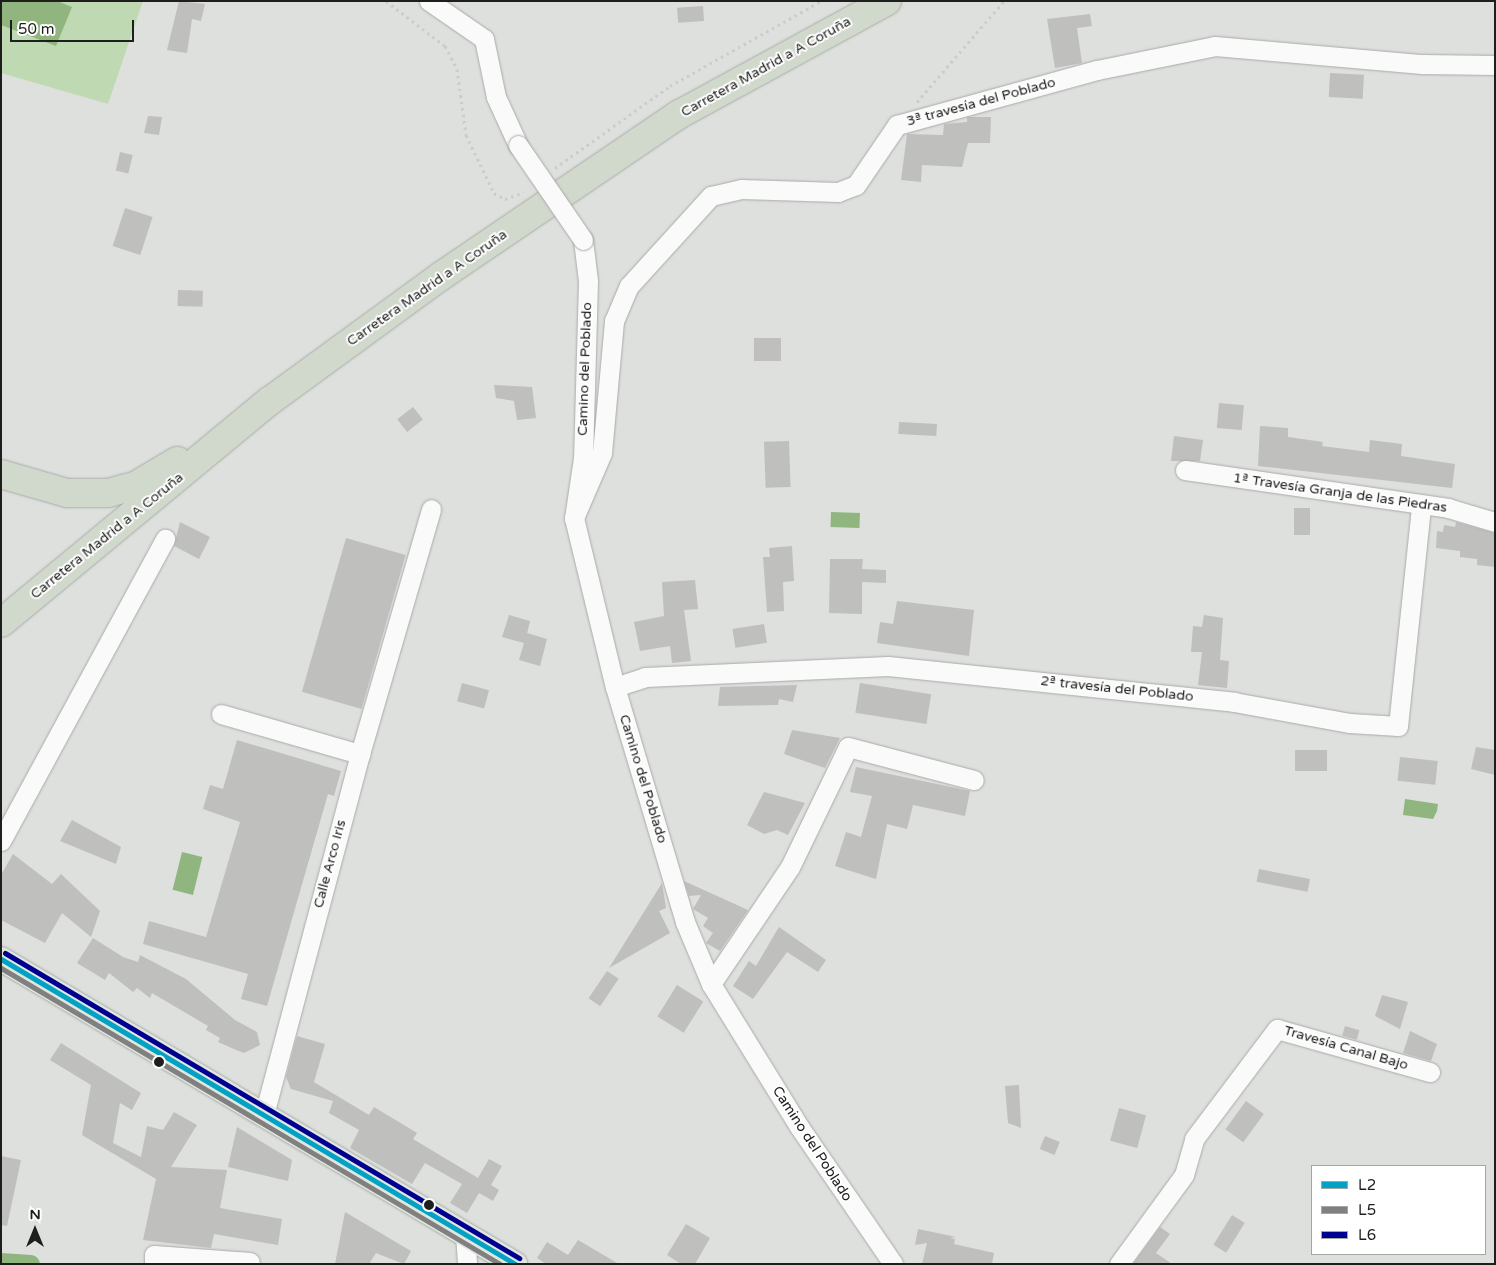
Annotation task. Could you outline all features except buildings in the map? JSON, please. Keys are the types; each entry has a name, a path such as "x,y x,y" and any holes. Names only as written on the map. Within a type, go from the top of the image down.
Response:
{"highway":[{"name":"Carretera Madrid a A Coruña","path":"1,623 271,400 441,276 678,115 887,1"},
{"path":"1,474 67,493 108,493 136,486 271,400"}],"main road":[{"path":"1,959 515,1264"}],"street":[{"name":"Camino del Poblado","path":"429,1 484,39 496,98 518,145 583,240 588,281 583,448 574,518 615,687 685,922 711,984 800,1128 893,1264"},
{"name":"3ª travesía del Poblado","path":"574,518 602,453 614,321 630,286 711,196 741,189 838,192 856,185 897,125 1097,70 1215,46 1422,64 1495,65"},
{"name":"1ª Travesía Granja de las Piedras","path":"1185,470 1421,506 1495,522"},
{"name":"2ª travesía del Poblado","path":"615,687 645,677 888,666 1234,702 1350,723 1398,726 1421,506"},
{"name":"Calle Arco Iris","path":"264,1114 360,754 431,509"},
{"path":"1,841 165,539"},
{"path":"221,714 360,754"},
{"path":"711,984 790,867 848,747 974,780"},
{"name":"Travesía Canal Bajo","path":"1119,1264 1184,1175 1194,1139 1277,1029 1430,1072"},
{"path":"466,1234 467,1264"},
{"path":"154,1260 250,1262"}],"path":[{"path":"386,1 446,46 457,69 466,135 494,193 505,199 530,187"},
{"path":"550,171 670,86 821,1"},
{"path":"897,125 1004,1"}],"shaded area":[{"path":"1,1 143,1 108,104 1,73"},
{"path":"1,1 57,1 72,7 56,46 1,25"},
{"path":"831,512 860,513 859,528 830,527"},
{"path":"1405,799 1438,804 1433,819 1403,815"},
{"path":"182,852 202,857 193,895 173,890"}],"waterway":[{"path":"1,1262 31,1264"}],"transit line":[{"name":"L6","path":"5,953 519,1258"},
{"name":"L2","path":"1,959 515,1264"},
{"name":"L5","path":"1,968 500,1264"}]}
